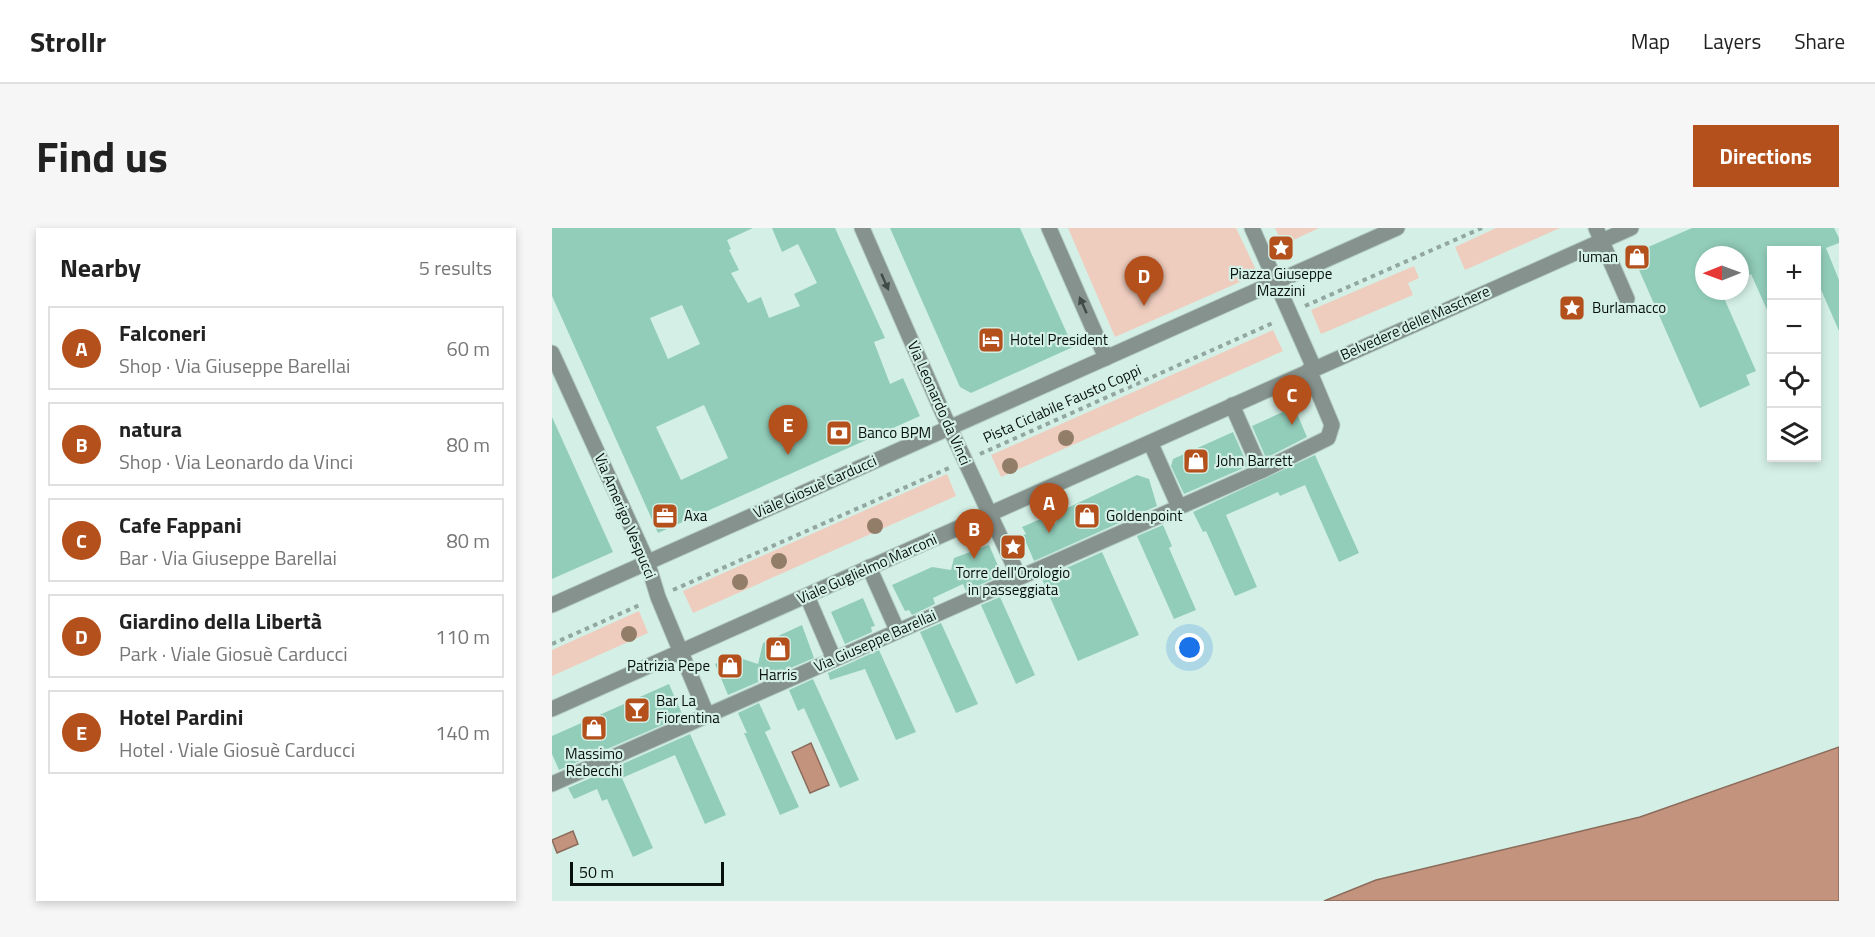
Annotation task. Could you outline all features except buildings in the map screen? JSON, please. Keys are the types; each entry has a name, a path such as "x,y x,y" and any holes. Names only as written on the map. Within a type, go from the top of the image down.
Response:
{"street":[{"name":"Via Leonardo da Vinci","path":"862,228 949,428 1019,577"},
{"path":"1049,228 1106,358"},
{"path":"1252,228 1311,369"},
{"path":"1276,282 1397,228"},
{"name":"Belvedere delle Maschere","path":"1311,369 1598,234 1631,228"},
{"path":"1598,234 1627,299"},
{"name":"Viale Giosuè Carducci","path":"552,604 1276,282"},
{"name":"Via Amerigo Vespucci","path":"552,353 647,561 658,597 707,715"},
{"name":"Viale Guglielmo Marconi","path":"552,709 1150,444 1311,369"},
{"name":"Via Giuseppe Barellai","path":"552,784 1261,471 1328,438 1332,425 1311,369"},
{"path":"1232,405 1261,471"},
{"path":"1150,444 1179,507"},
{"path":"869,567 897,630"},
{"path":"807,596 834,659"}],"path":[{"name":"Pista Ciclabile Fausto Coppi","path":"552,644 1482,228"}],"shaded area":[{"path":"1068,228 1236,228 1258,274 1115,337"},
{"path":"1275,228 1319,228 1283,245"},
{"path":"1496,228 1560,228 1465,270 1455,247"},
{"path":"1414,266 1419,278 1408,283 1413,295 1321,334 1311,310"},
{"path":"1273,330 1283,351 1001,477 991,455"},
{"path":"947,474 956,496 693,613 683,591"},
{"path":"639,611 648,633 552,676 552,650"},
{"path":"811,743 829,785 810,793 792,752"},
{"path":"1839,747 1839,901 1324,901 1376,880 1640,817"},
{"path":"573,831 578,844 557,853 552,840"}],"place":[{"name":"Piazza Giuseppe Mazzini","path":"1281,248"},
{"name":"Iuman","path":"1637,257"},
{"name":"Giardino della Libertà","path":"1144,306"},
{"name":"Burlamacco","path":"1572,308"},
{"name":"Hotel President","path":"991,340"},
{"name":"Cafe Fappani","path":"1292,425"},
{"name":"Banco BPM","path":"839,433"},
{"name":"Hotel Pardini","path":"788,455"},
{"name":"John Barrett","path":"1196,461"},
{"name":"Axa","path":"665,516"},
{"name":"Goldenpoint","path":"1087,516"},
{"name":"Falconeri","path":"1049,533"},
{"name":"Torre dell'Orologio in passeggiata","path":"1013,547"},
{"name":"natura","path":"974,559"},
{"name":"Harris","path":"778,649"},
{"name":"Patrizia Pepe","path":"730,666"},
{"name":"Bar La Fiorentina","path":"637,710"},
{"name":"Massimo Rebecchi","path":"594,728"}]}
